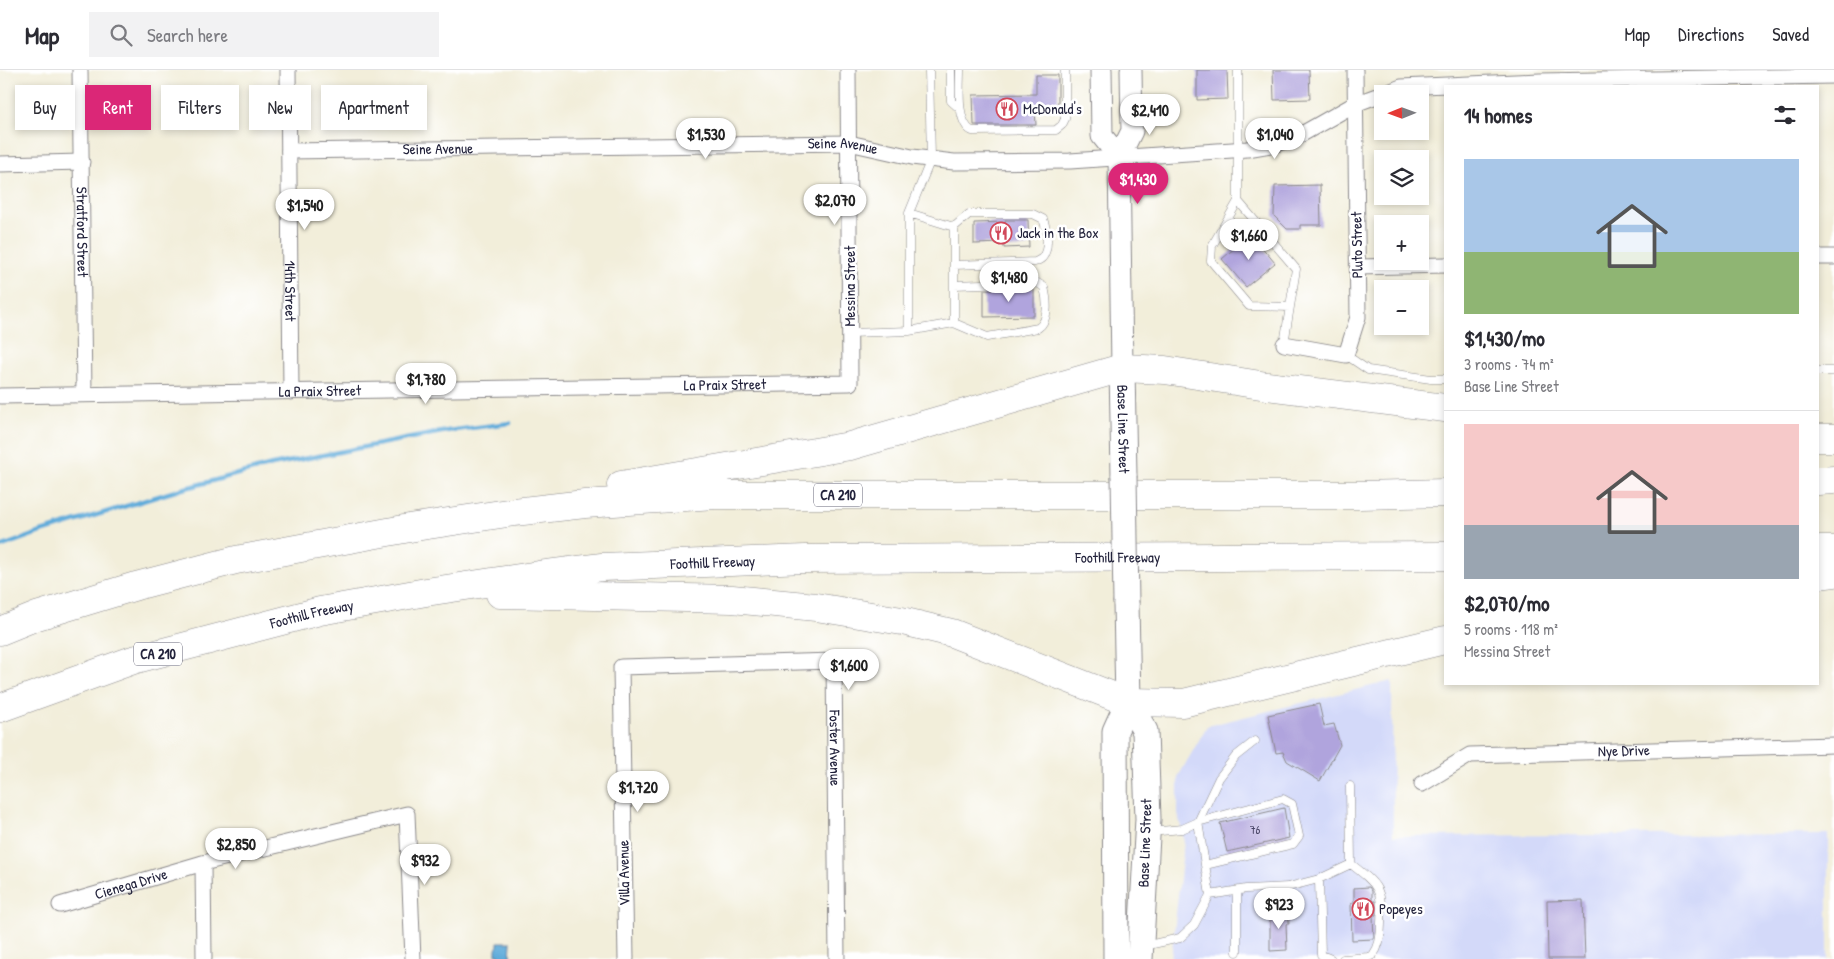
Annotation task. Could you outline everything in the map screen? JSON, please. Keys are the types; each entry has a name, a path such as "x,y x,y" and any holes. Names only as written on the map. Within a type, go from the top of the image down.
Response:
{"highway":[{"path":"236,560 350,524 494,500 641,482 850,446 1122,368 1165,370 1267,386 1444,408"},
{"path":"1819,438 1834,438"},
{"path":"1819,481 1834,480"},
{"name":"CA 210","path":"0,631 37,616 136,586 236,560 415,527 514,512 585,504 714,495 1360,495 1444,493"},
{"path":"1819,550 1834,550"},
{"name":"Foothill Freeway","path":"0,708 133,660 320,611 426,592 593,568 805,559 1444,556"},
{"path":"1819,575 1834,573"},
{"path":"426,592 732,599 816,607 902,621 952,633 1128,702 1183,703 1444,640"}],"main road":[{"path":"1101,70 1102,136 1119,157"},
{"name":"Base Line Street","path":"1128,953 1115,731 1128,702 1119,157 1132,131 1131,70"},
{"name":"Base Line Street","path":"1128,702 1145,731 1147,832 1128,953"}],"street":[{"name":"Stratford Street","path":"80,70 84,394"},
{"name":"14th Street","path":"288,70 290,392"},
{"name":"Messina Street","path":"848,70 850,383"},
{"name":"Pluto Street","path":"1346,355 1358,317 1355,70"},
{"name":"Seine Avenue","path":"1424,85 1540,75 1834,76"},
{"name":"Seine Avenue","path":"290,151 849,143 912,157 954,162 1070,161 1239,149 1276,144 1319,126 1355,104 1374,97"},
{"path":"0,164 82,162"},
{"path":"1819,257 1834,257"},
{"path":"1358,267 1444,265"},
{"path":"1284,344 1346,355"},
{"name":"La Praix Street","path":"0,396 850,383"},
{"name":"Foster Avenue","path":"621,667 834,661 837,959"},
{"name":"Villa Avenue","path":"621,667 626,959"},
{"name":"Nye Drive","path":"1422,784 1470,755 1834,745"},
{"name":"Cienega Drive","path":"60,905 203,863 407,814 413,959"},
{"path":"203,863 204,959"}],"lane":[{"path":"909,331 909,213 931,159 929,70"},
{"path":"951,70 951,101 960,109"},
{"path":"960,70 960,109 963,123 972,132 1056,130 1065,119 1065,70"},
{"path":"1238,70 1238,201 1212,246 1211,260 1248,306 1290,307"},
{"path":"1238,201 1296,269 1284,344"},
{"path":"909,213 954,227"},
{"path":"954,265 1034,262 1042,258 1045,251 1046,235 1043,219 1033,214 968,214 954,227 954,265 954,323"},
{"path":"850,333 909,331 954,323 987,337 1038,328 1046,320 1044,287 1036,282 954,285"},
{"path":"1346,355 1368,370 1431,379 1444,379"},
{"path":"1819,371 1834,371"},
{"path":"1128,953 1180,938 1194,925 1210,895 1198,822 1219,778 1236,756 1255,740"},
{"path":"1343,959 1373,955 1380,934 1381,897 1372,881 1352,864 1350,786"},
{"path":"1147,832 1182,829 1198,822 1283,799 1292,804 1299,836 1293,844 1205,865"},
{"path":"1210,895 1288,887 1319,879 1352,864"},
{"path":"1319,879 1321,955 1331,959"},
{"path":"1237,891 1237,952"}],"shaded area":[{"path":"1392,681 1393,836 1828,834 1828,959 1171,959 1184,842 1178,814 1178,777 1207,726"}],"water":[{"path":"498,942 511,942 510,959 499,959 499,954 496,954"}],"building":[{"path":"1197,70 1227,70 1228,99 1197,100"},
{"path":"1273,70 1309,70 1310,99 1274,100"},
{"path":"1036,75 1058,75 1058,108 1035,109 1036,125 974,125 973,95 1036,94"},
{"path":"1320,185 1321,225 1300,225 1300,229 1287,229 1274,216 1275,186"},
{"name":"Jack in the Box","path":"1005,220 1028,220 1029,247 1004,248 1004,243 974,244 974,223 1005,222"},
{"path":"1251,234 1275,263 1246,287 1222,259"},
{"path":"1034,288 1034,316 984,317 984,290"},
{"path":"1319,704 1324,726 1334,724 1340,745 1320,781 1287,761 1283,752 1276,753 1268,715"},
{"path":"1284,808 1289,838 1227,852 1220,823"},
{"name":"Popeyes","path":"1369,887 1372,891 1372,901 1375,901 1376,915 1373,915 1374,939 1352,940 1351,903 1354,903 1354,888"},
{"path":"1583,900 1585,959 1548,959 1547,901"},
{"path":"1270,910 1288,910 1289,924 1286,924 1287,950 1270,951"}],"waterway":[{"path":"0,547 41,532 182,489 272,465 447,431 510,423"}],"place":[{"name":"McDonald's","path":"1007,109"},
{"name":"Jack in the Box","path":"1001,233"},
{"name":"Popeyes","path":"1363,909"}]}
